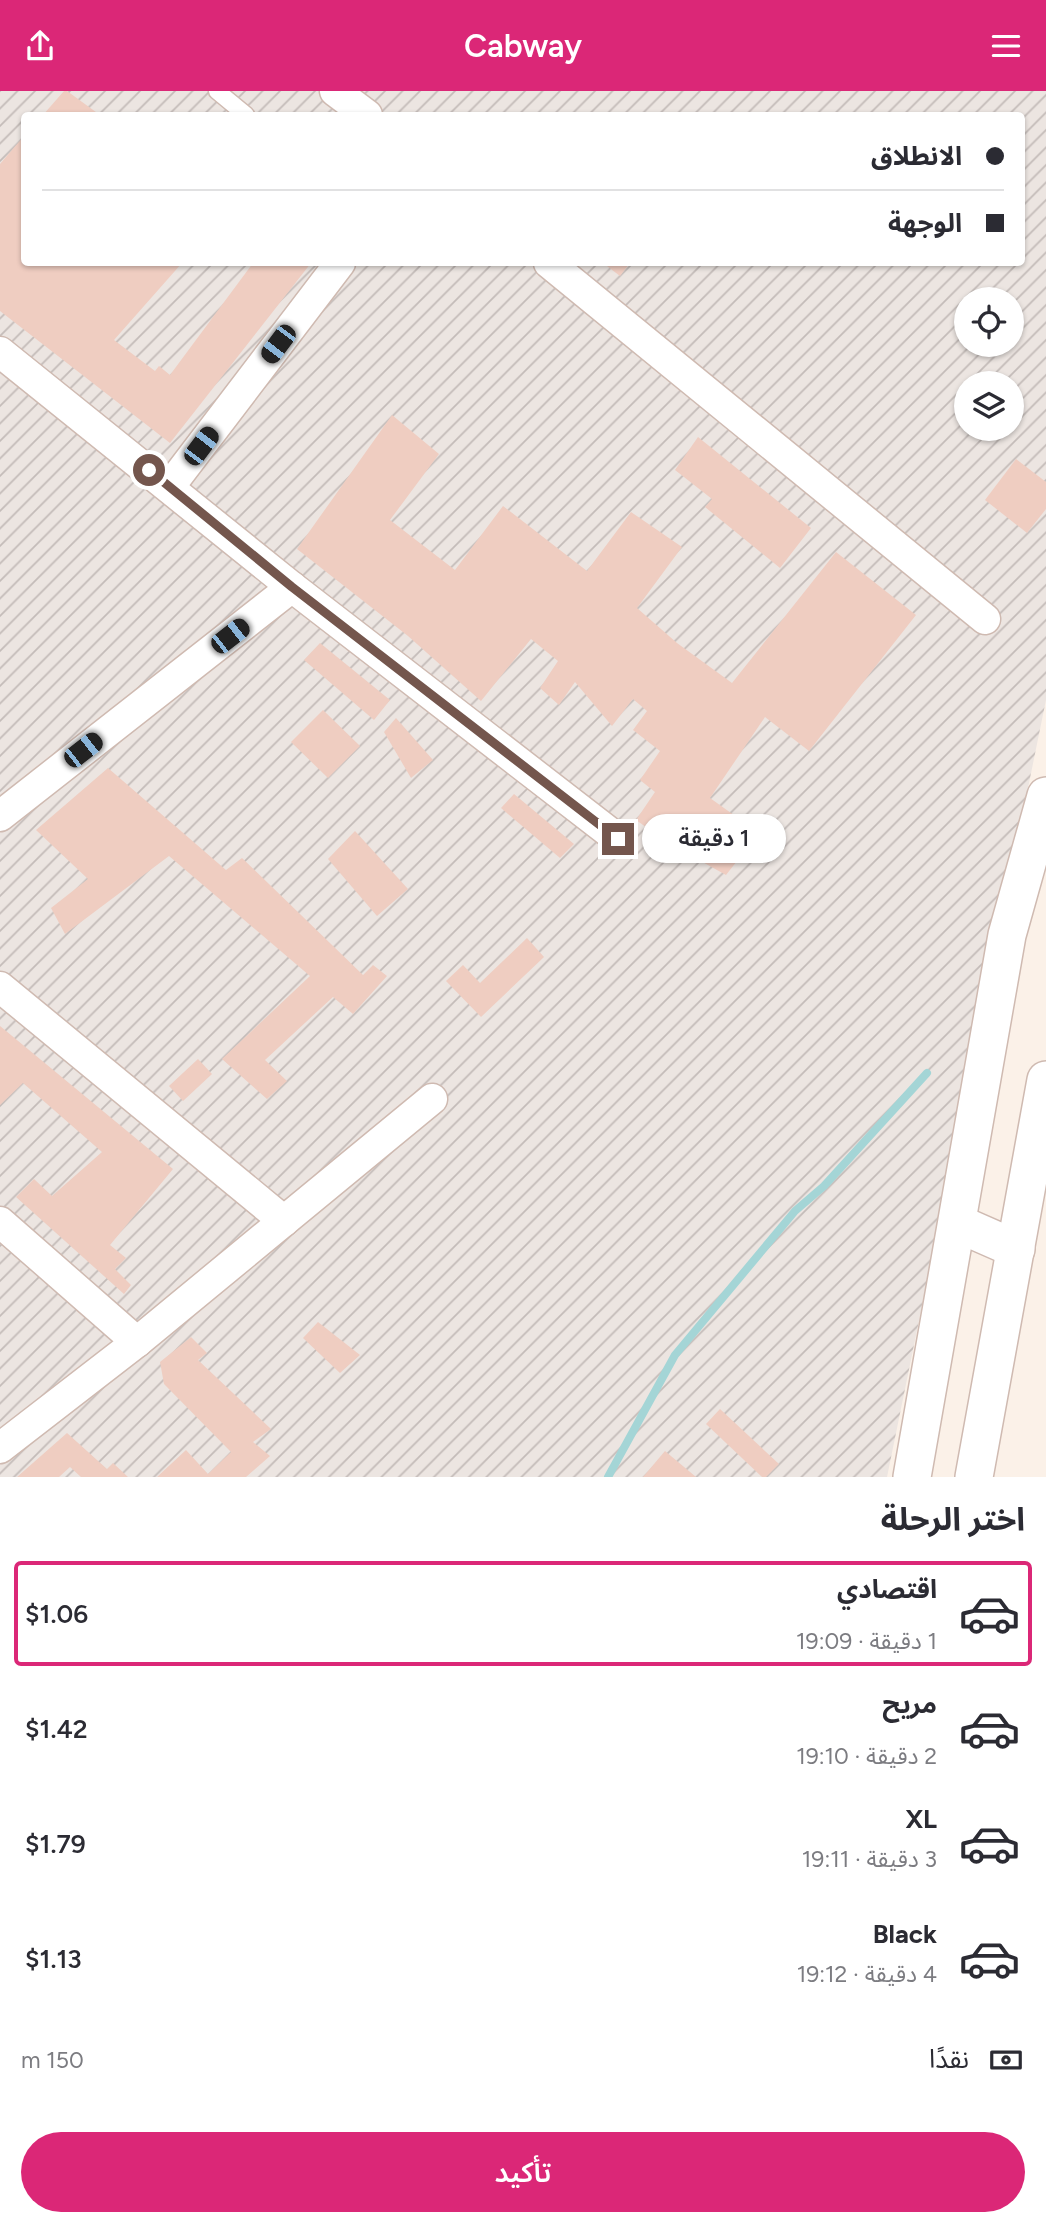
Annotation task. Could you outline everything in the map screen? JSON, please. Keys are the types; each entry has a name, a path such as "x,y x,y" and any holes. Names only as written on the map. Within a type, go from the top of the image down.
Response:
{"street":[{"path":"335,91 363,112"},
{"path":"170,486 338,266"},
{"path":"553,266 985,619"},
{"path":"0,352 170,486 292,587 618,839"},
{"path":"0,815 292,587"},
{"path":"912,1477 959,1224 1007,935 1046,796"},
{"path":"0,987 284,1221"},
{"path":"974,1477 1016,1249 1038,1183 1046,1080"},
{"path":"0,1448 137,1342 432,1099"},
{"path":"0,1222 137,1342"},
{"path":"959,1224 1016,1249"}],"lane":[{"path":"217,91 242,112"}],"shaded area":[{"path":"0,91 1046,91 1046,700 887,1477 0,1477"}],"building":[{"path":"64,91 67,91 96,112 46,112"},
{"path":"21,140 21,266 179,266 114,340 155,371 159,366 170,375 251,266 309,266 170,443 0,311 0,164"},
{"path":"607,266 628,266 620,276"},
{"path":"392,415 439,454 390,520 455,570 503,506 587,571 631,512 682,547 637,608 677,643 732,683 836,552 916,615 809,751 765,717 710,798 759,833 726,875 670,844 636,820 655,792 640,780 660,751 633,730 647,711 633,699 612,726 575,682 559,705 540,688 558,661 531,639 481,701 408,636 297,549"},
{"path":"698,437 811,528 780,568 705,507 712,499 675,470"},
{"path":"1016,459 1046,482 1046,509 1027,533 985,500"},
{"path":"320,643 390,700 374,720 304,660"},
{"path":"323,710 360,746 328,778 291,742"},
{"path":"396,718 433,760 411,778 384,732"},
{"path":"108,768 226,870 242,858 363,975 373,965 387,976 353,1014 333,997 265,1060 287,1081 267,1099 222,1059 310,976 169,856 65,934 51,908 88,879 36,830"},
{"path":"514,794 574,844 560,858 501,808"},
{"path":"355,831 408,889 377,916 328,859"},
{"path":"527,938 544,957 481,1017 446,981 463,965 480,983"},
{"path":"0,1026 173,1169 110,1245 126,1258 115,1269 131,1285 124,1294 16,1197 34,1179 52,1196 102,1152 23,1083 0,1105"},
{"path":"198,1059 212,1074 183,1101 169,1086"},
{"path":"318,1322 360,1355 340,1373 303,1338"},
{"path":"191,1337 207,1353 198,1360 271,1429 253,1442 270,1456 246,1477 157,1477 186,1450 208,1474 231,1452 164,1384 160,1362"},
{"path":"720,1409 779,1464 766,1477 762,1477 706,1424"},
{"path":"67,1433 107,1469 113,1463 128,1477 81,1477 70,1467 59,1477 17,1477"},
{"path":"665,1451 696,1477 643,1477"}],"waterway":[{"path":"608,1477 675,1355 795,1211 824,1186 927,1073"}],"route":[{"path":"149,470 292,587 618,839"}]}
